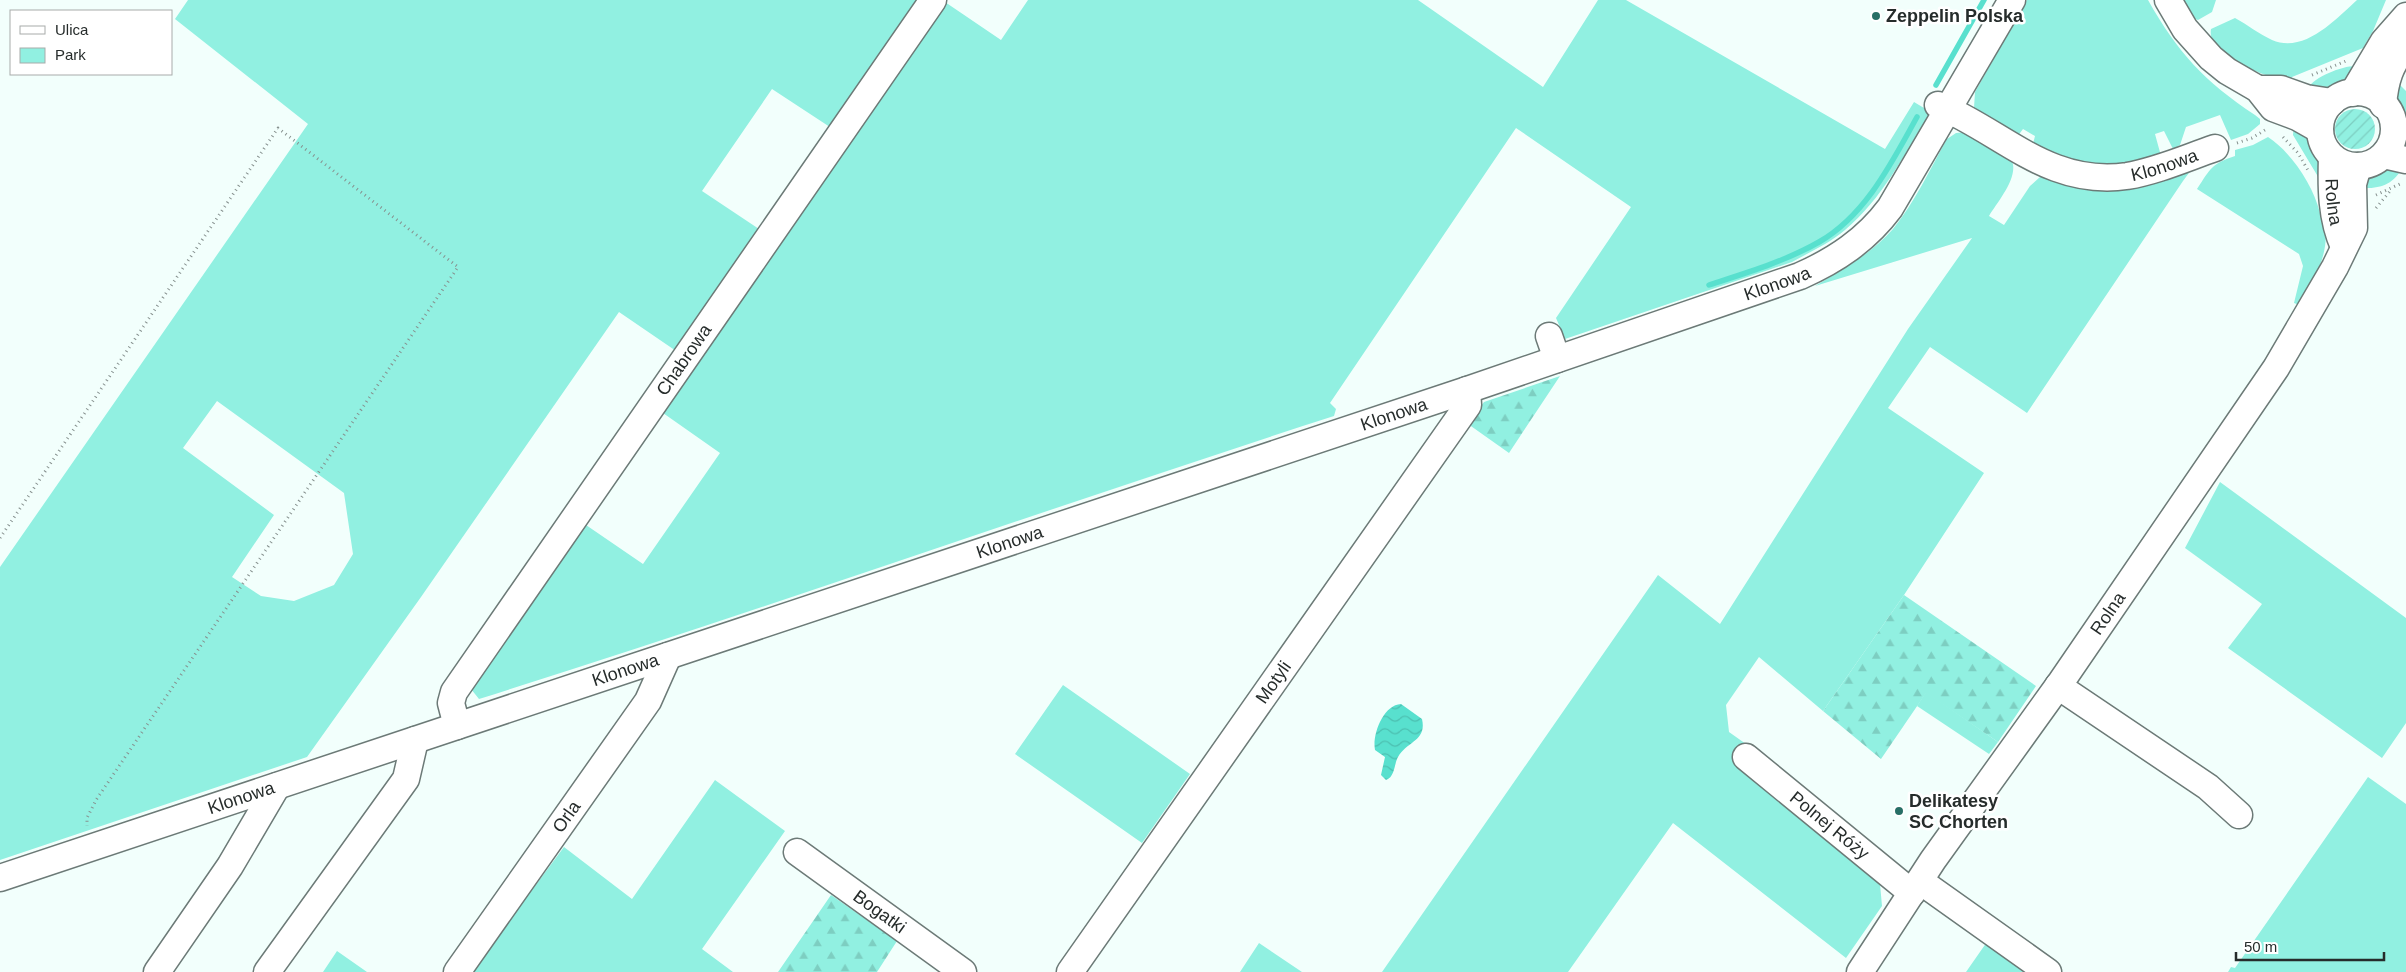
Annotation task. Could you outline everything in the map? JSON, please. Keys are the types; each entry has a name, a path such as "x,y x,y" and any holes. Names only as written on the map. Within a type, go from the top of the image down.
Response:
{"street":[{"name":"Chabrowa","path":"457,726 451,703 454,692 933,0"},
{"name":"Klonowa","path":"0,878 1467,390 1553,348 1800,276 1836,259 1871,230 1890,208 1944,107 2012,0"},
{"path":"2168,0 2185,29 2227,71 2258,89 2274,108 2297,117 2320,130 2323,115 2342,98 2384,41 2406,16"},
{"name":"Rolna","path":"2320,130 2324,147 2332,156 2349,165 2358,166 2395,157 2392,137 2394,123 2386,78 2395,60 2406,46"},
{"path":"2258,89 2282,89 2306,98 2373,96 2394,123"},
{"name":"Klonowa","path":"1944,107 2038,161 2066,173 2086,177 2108,178 2129,176 2214,148"},
{"name":"Rolna","path":"2332,156 2331,192 2337,232 2344,247"},
{"name":"Rolna","path":"1860,972 1916,887 2058,686 2276,368 2335,267 2354,228 2353,184 2358,166"},
{"name":"Motyli","path":"1070,972 1468,405 1467,390"},
{"name":"Orla","path":"457,972 648,701 668,656"},
{"path":"2058,686 2208,787 2239,815"},
{"path":"267,972 406,779 415,740"},
{"name":"Polnej Róży","path":"1746,757 1916,887 2048,972"},
{"path":"157,972 230,866 278,786"},
{"name":"Bogatki","path":"797,852 963,972"}],"path":[{"path":"2307,77 2349,60"},
{"path":"0,538 278,128 458,267 96,800 87,818 86,835 90,848"},
{"path":"2214,148 2248,140 2272,128"},
{"path":"2279,132 2298,153 2310,175"},
{"path":"2370,214 2392,189 2406,178"},
{"path":"2372,196 2392,189"}],"green space":[{"path":"188,0 927,0 836,131 772,89 702,191 762,231 679,353 619,312 307,757 0,860 0,567 308,124 175,19","holes":["217,401 344,493 353,554 334,585 294,601 261,596 232,577 274,515 183,448"]},
{"path":"1028,0 1418,0 1543,87 1598,0 1626,0 1885,149 1914,102 1924,108 1929,115 1891,176 1870,205 1845,230 1826,243 1792,262 1565,339 1556,318 1631,207 1516,128 1330,403 1336,409 1334,416 694,630 479,699 471,689 586,525 643,564 720,453 663,413 945,2 1001,40"},
{"path":"2027,0 2148,0 2170,36 2194,65 2221,90 2260,119 2260,124 2248,134 2231,140 2220,115 2186,127 2180,145 2173,149 2164,131 2155,134 2161,156 2127,165 2072,164 2033,144 2035,136 2023,129 2017,137 1974,108 1975,92"},
{"path":"2183,0 2216,0 2212,12 2198,20 2193,18"},
{"path":"2357,0 2386,0 2373,31 2363,48 2292,77 2289,83 2240,64 2228,57 2212,39 2211,29 2235,18 2272,40 2284,43 2296,42 2318,33"},
{"path":"2355,66 2345,80 2336,88 2324,90 2308,88 2316,80 2329,73"},
{"path":"2399,84 2406,91 2406,128 2398,117 2395,107 2395,97"},
{"path":"2359,109 2366,112 2372,118 2375,129 2374,137 2366,146 2359,149 2351,149 2344,146 2336,137 2335,125 2338,118 2347,110"},
{"path":"2294,123 2308,137 2316,150 2319,157 2323,185 2293,135"},
{"path":"1967,132 2010,157 2013,164 2011,179 1989,216 2004,225 2030,186 2040,177 2197,162 2027,413 1930,347 1888,408 1984,473 1904,595 1823,711 1759,657 1726,705 1729,732 1753,749 1737,767 1880,884 1882,906 1846,958 1673,823 1568,972 1382,972 1658,575 1720,624 1908,329 1972,238 1815,286 1836,274 1885,238 1908,208 1947,139 1956,133"},
{"path":"2268,137 2285,152 2300,170 2317,202 2320,213 2324,213 2326,240 2324,251 2317,272 2299,305 2294,303 2303,266 2299,254 2197,189 2216,164 2235,156 2235,150 2253,145"},
{"path":"2387,164 2403,166 2391,182 2374,188 2360,188 2369,172"},
{"path":"1560,376 1509,453 1468,424 1484,402"},
{"path":"2220,482 2406,618 2406,723 2382,758 2228,648 2262,604 2185,548"},
{"path":"1904,595 2036,686 1998,742 1926,693 1881,759 1823,711"},
{"path":"1063,685 1190,774 1142,843 1015,754"},
{"path":"1926,692 1998,742 1989,754 1917,706"},
{"path":"2368,777 2406,804 2406,972 2228,972 2231,967 2235,968"},
{"path":"715,780 785,831 702,949 733,972 471,972 564,847 632,899"},
{"path":"831,895 897,941 877,972 778,972"},
{"path":"1989,939 2036,972 1966,972"},
{"path":"1259,943 1302,972 1240,972"},
{"path":"337,951 367,972 323,972"}],"water":[{"path":"1401,704 1422,719 1422,732 1398,757 1393,773 1386,780 1381,775 1385,757 1375,750 1375,737 1384,715 1395,706"}],"waterway":[{"path":"1936,85 1984,0"},
{"path":"1709,285 1793,255 1836,231 1851,217 1876,186 1898,152 1917,117"}],"place":[{"name":"Zeppelin Polska","path":"1876,16"},
{"name":"Delikatesy SC Chorten","path":"1899,811"}]}
